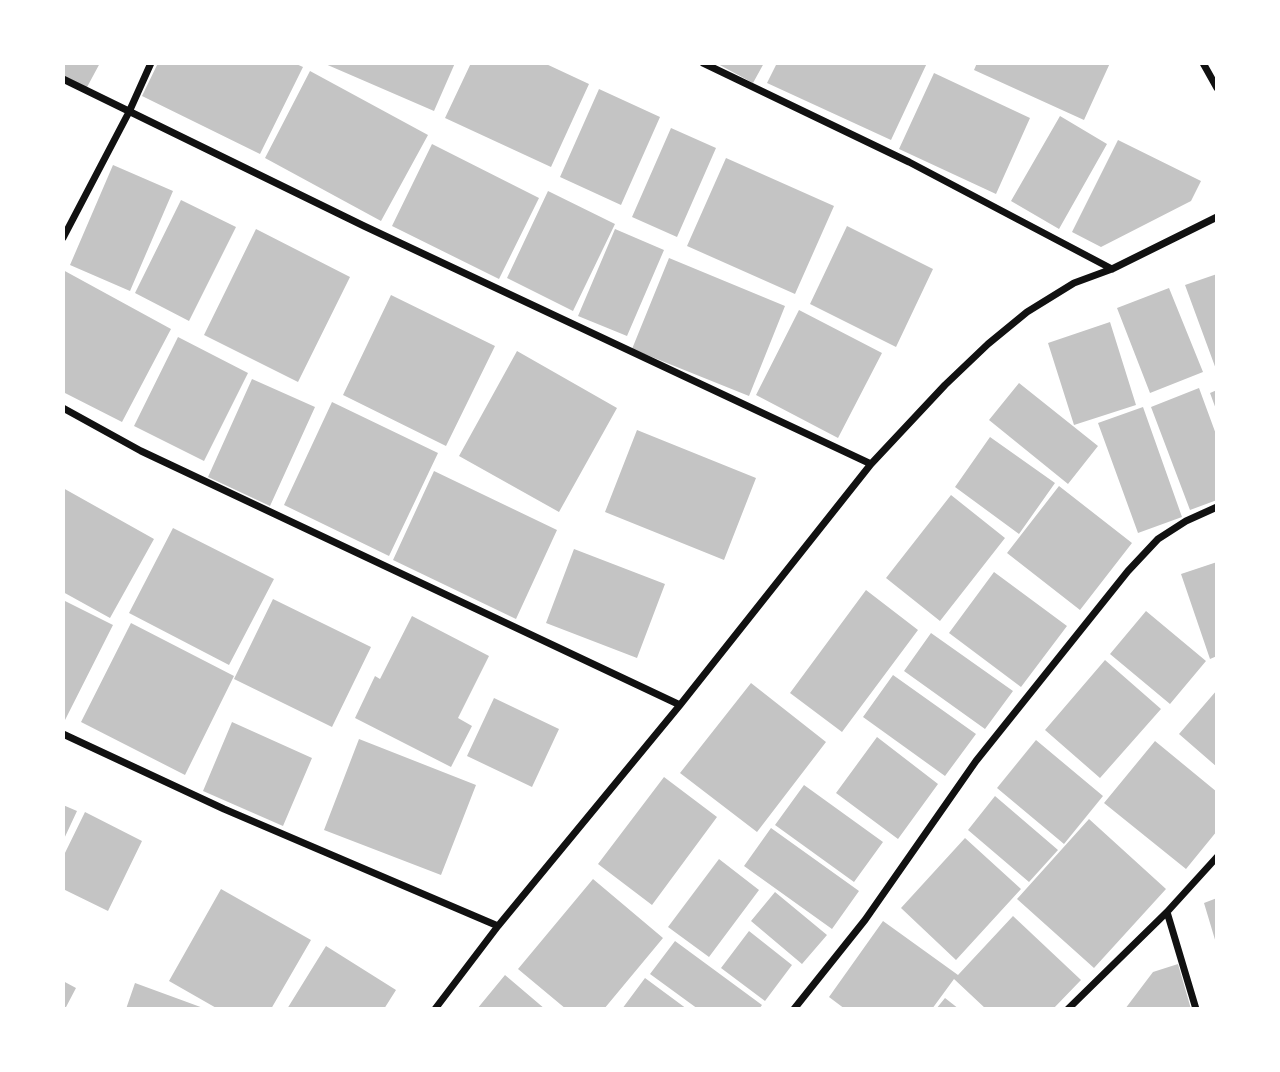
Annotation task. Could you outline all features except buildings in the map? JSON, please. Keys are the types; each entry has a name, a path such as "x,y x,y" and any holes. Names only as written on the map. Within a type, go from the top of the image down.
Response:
{"street":[{"path":"63,238 129,112 151,63"},
{"path":"703,63 909,162 1112,269"},
{"path":"1203,63 1217,88"},
{"path":"63,79 364,226 870,464"},
{"path":"435,1009 498,926 680,705 870,464 945,385 1017,320 1074,283 1112,269 1217,217"},
{"path":"63,408 141,451 680,705"},
{"path":"794,1009 865,920 976,761 1128,571 1158,539 1186,521 1217,507"},
{"path":"63,734 224,809 498,926"},
{"path":"1068,1009 1167,912 1217,857"},
{"path":"1167,912 1196,1009"}]}
